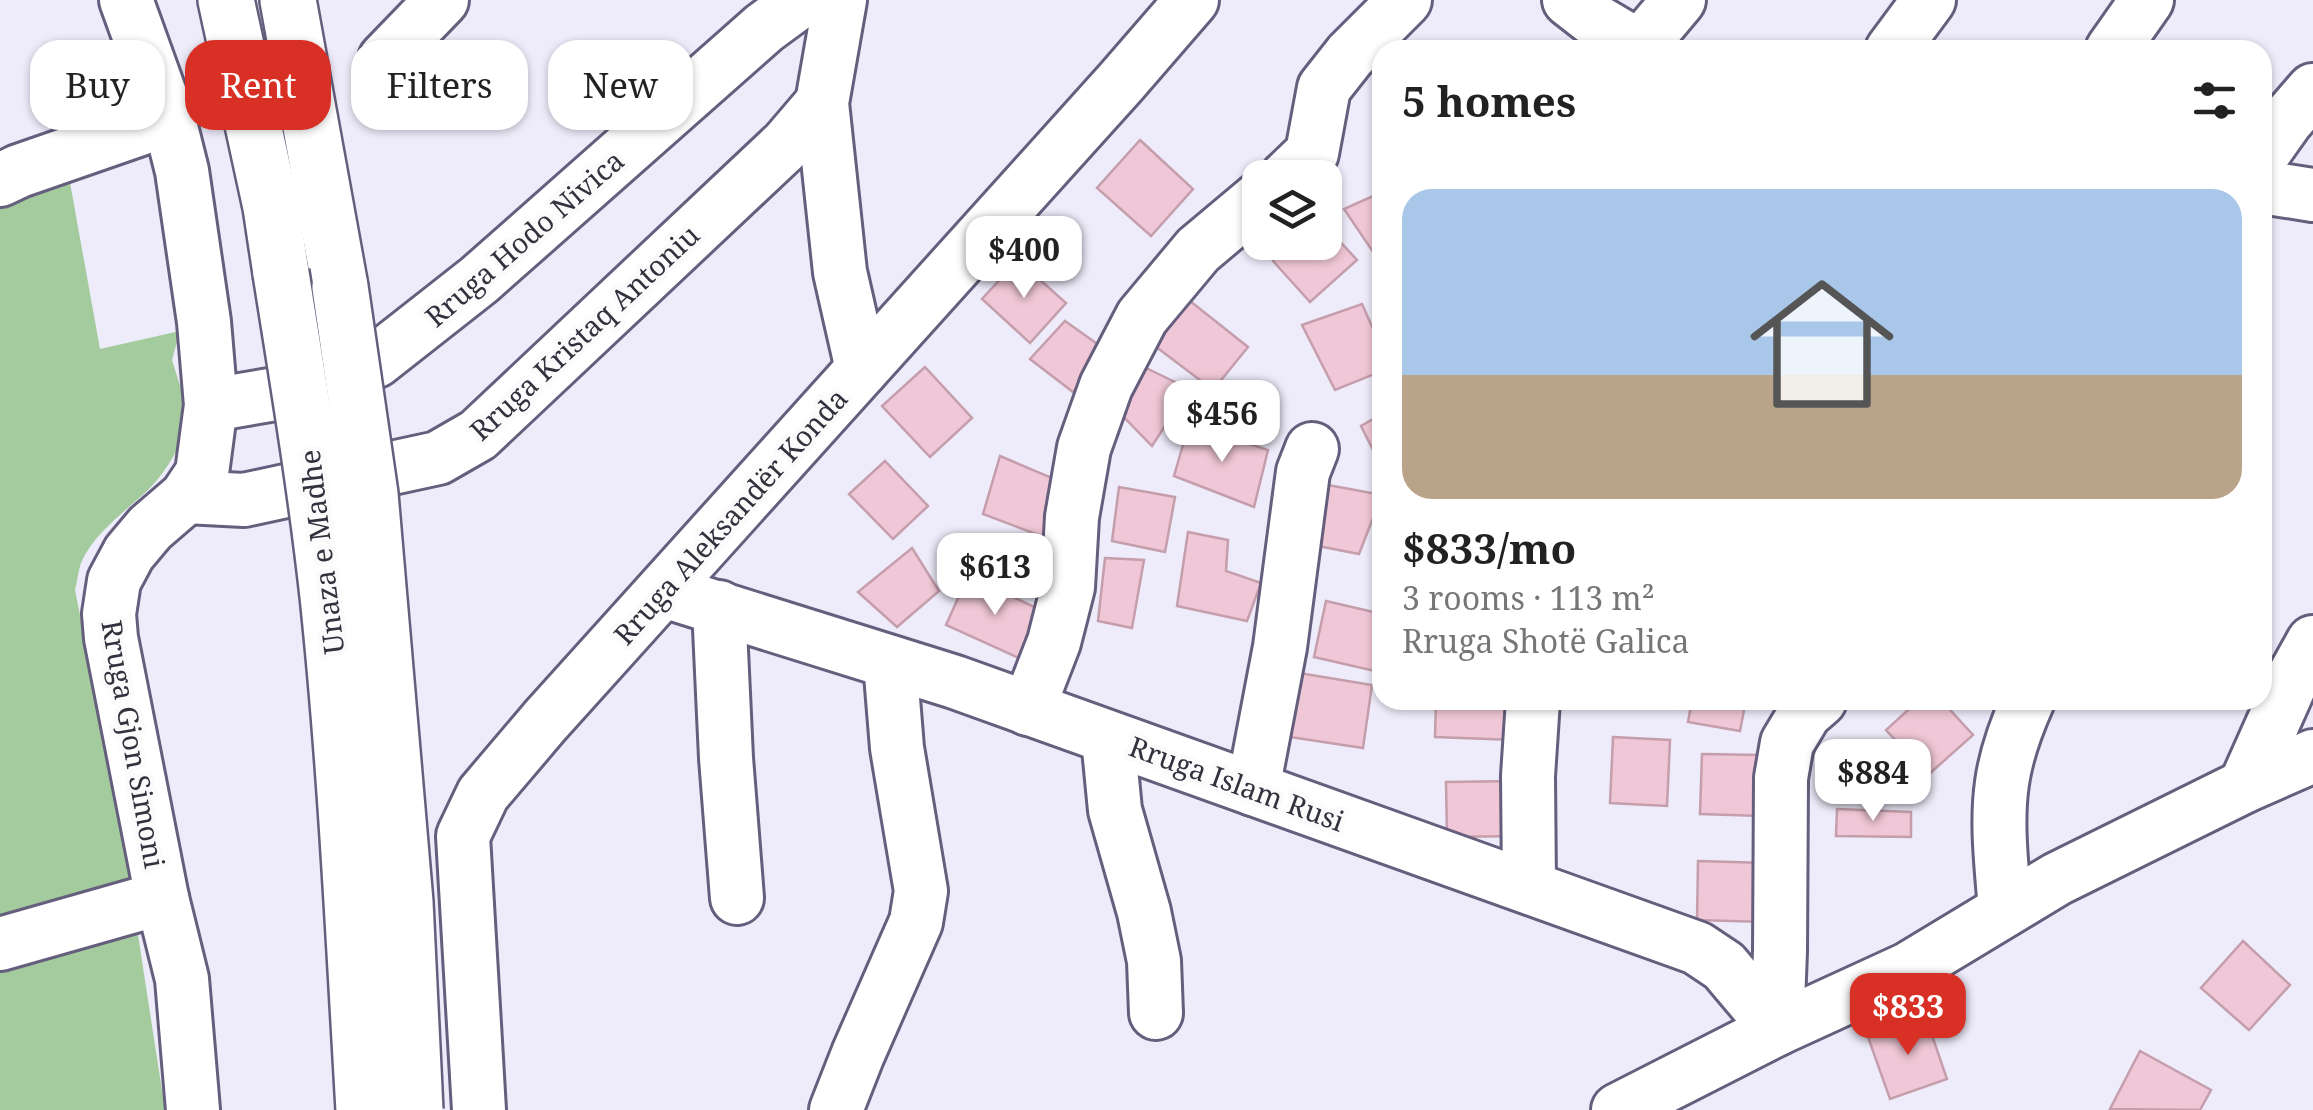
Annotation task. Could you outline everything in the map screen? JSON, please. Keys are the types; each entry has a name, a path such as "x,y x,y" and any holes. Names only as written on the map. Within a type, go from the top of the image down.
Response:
{"highway":[{"name":"Unaza e Madhe","path":"226,0 270,207 311,459 328,600 364,1110"},
{"name":"Unaza e Madhe","path":"288,0 340,287 370,494 405,902 415,1110"}],"street":[{"name":"Rruga Gjon Simoni","path":"126,0 169,119 182,171 204,322 211,405 202,473 186,497 128,553 114,581 109,614 110,638 182,979 193,1110"},
{"path":"403,40 442,0"},
{"name":"Rruga Hodo Nivica","path":"211,405 317,387 376,362 479,280 764,28 802,0"},
{"path":"840,0 822,103 840,272 862,368"},
{"name":"Rruga Aleksandër Konda","path":"478,1110 463,836 483,794 1192,0"},
{"path":"1304,160 1312,152 1324,88 1350,55 1405,0"},
{"path":"1569,0 1626,40"},
{"path":"1647,40 1678,0"},
{"path":"1899,40 1929,0"},
{"path":"2118,40 2147,0"},
{"path":"2272,141 2313,90"},
{"name":"Rruga Kristaq Antoniu","path":"186,497 244,500 264,496 438,458 478,435 787,144 822,103"},
{"path":"0,180 169,119"},
{"path":"2272,189 2313,195"},
{"path":"1028,708 1054,642 1068,588 1072,517 1084,448 1106,386 1142,317 1198,250 1242,213"},
{"path":"1253,789 1280,647 1303,472 1312,449"},
{"name":"Rruga Islam Rusi","path":"664,592 1028,708 1697,948 1724,966 1777,1029"},
{"path":"719,607 737,898"},
{"path":"2245,786 2313,642"},
{"path":"836,1110 916,922 921,890 898,748 890,662"},
{"path":"1529,886 1531,710"},
{"path":"1777,1029 1781,778 1787,743 1808,710"},
{"path":"2004,910 2002,784 2014,730 2023,710"},
{"path":"1108,738 1115,810 1154,961 1156,1014"},
{"path":"1618,1110 1777,1029 1908,969 2057,880 2313,756"},
{"path":"0,944 162,898"}],"green space":[{"path":"67,166 100,349 180,331 172,360 191,421 156,482 92,544 80,566 75,590 133,881 0,924 0,199"},
{"path":"136,922 165,1110 0,1110 0,960"}],"building":[{"path":"1140,140 1193,189 1151,236 1097,188"},
{"path":"1372,196 1372,250 1344,209"},
{"path":"1342,244 1357,260 1310,302 1273,261 1342,260"},
{"path":"1018,260 1066,303 1030,343 982,299"},
{"path":"1190,301 1248,347 1213,390 1155,346"},
{"path":"1362,304 1372,326 1372,375 1335,390 1302,325"},
{"path":"1065,321 1110,353 1073,392 1030,359"},
{"path":"1138,364 1189,389 1152,446 1116,409"},
{"path":"925,367 972,418 930,457 882,406"},
{"path":"1372,420 1372,448 1361,426"},
{"path":"1189,424 1268,450 1254,507 1174,476"},
{"path":"1000,456 1059,481 1049,539 983,514"},
{"path":"885,461 928,506 893,539 849,494"},
{"path":"1328,485 1372,493 1372,521 1359,554 1313,545"},
{"path":"1119,487 1175,497 1165,552 1112,541"},
{"path":"1188,532 1228,540 1226,571 1261,583 1247,621 1177,606"},
{"path":"912,548 939,591 897,627 858,592"},
{"path":"1105,558 1144,560 1132,628 1098,621"},
{"path":"968,576 1047,613 1021,659 946,625"},
{"path":"1326,601 1372,612 1372,670 1314,657"},
{"path":"1299,673 1372,685 1363,748 1290,737"},
{"path":"1436,710 1516,710 1514,740 1435,737"},
{"path":"1690,710 1744,710 1740,731 1688,722"},
{"path":"1908,710 1950,710 1973,735 1928,775 1886,730"},
{"path":"1613,737 1670,740 1667,806 1610,803"},
{"path":"1702,754 1763,755 1761,816 1700,814"},
{"path":"1517,781 1518,836 1447,837 1446,782"},
{"path":"1837,809 1911,812 1911,837 1836,836"},
{"path":"1698,861 1766,863 1765,922 1697,920"},
{"path":"2243,941 2290,985 2249,1030 2201,988"},
{"path":"1926,1018 1947,1079 1890,1099 1868,1037"},
{"path":"2140,1051 2211,1090 2200,1110 2110,1109"}]}
